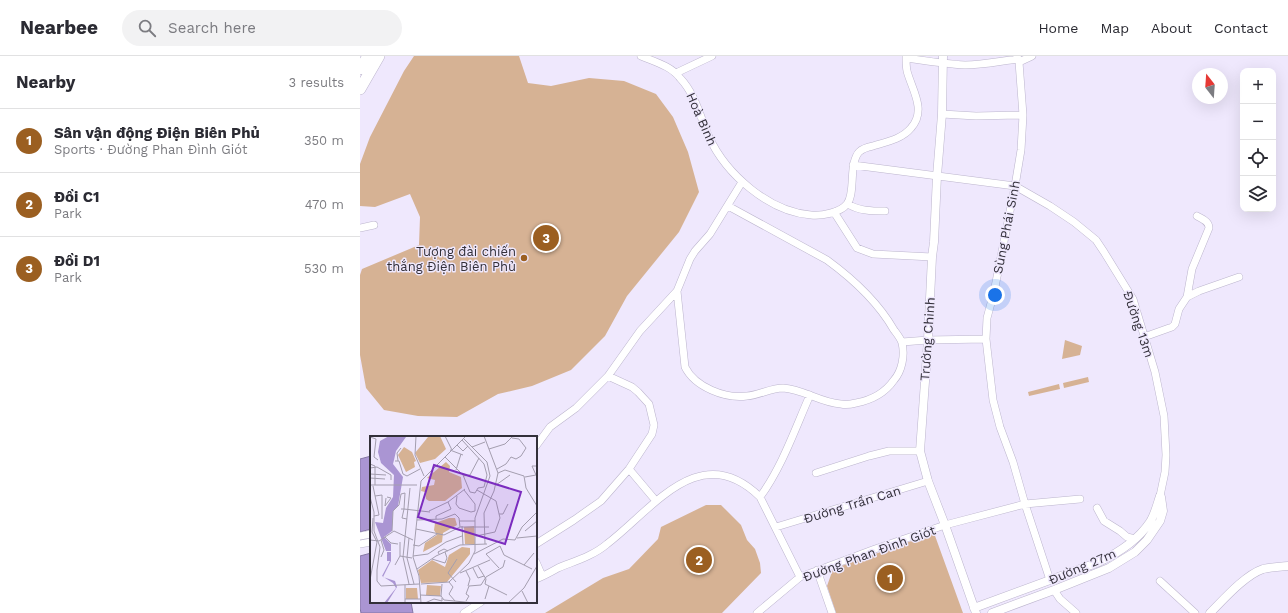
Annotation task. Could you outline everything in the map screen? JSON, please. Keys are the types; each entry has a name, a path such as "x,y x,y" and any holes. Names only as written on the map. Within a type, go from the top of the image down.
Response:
{"highway":[{"path":"360,69 368,56"},
{"path":"360,89 379,56"}],"street":[{"name":"Hoà Bình","path":"641,56 672,70 688,87 694,98 714,148 723,161 742,182 760,196 790,211 815,216 834,212 848,204"},
{"path":"676,73 712,56"},
{"path":"886,211 863,210 848,204 853,166 859,152 903,135 911,128 918,114 916,94 907,70 906,57 942,60 966,65 986,64 1032,56"},
{"name":"Sùng Phái Sinh","path":"1018,59 1022,115 1021,150 994,292 987,318 986,339 993,400 1000,427 1013,462 1050,580"},
{"name":"Trường Chinh","path":"942,60 942,114 936,176 934,242 920,450 928,482 975,610"},
{"path":"942,114 983,116 1022,115"},
{"name":"Đường 13m","path":"853,166 1015,186 1050,206 1074,222 1096,240 1133,299 1155,372 1164,416 1165,472 1160,496"},
{"path":"537,445 550,427 576,408 608,376 640,331 654,314 677,291 690,259 710,234 742,182"},
{"path":"677,291 685,367 688,373 703,386 732,396 747,396 782,388 841,404 857,403 876,397 890,386 898,376 902,365 902,342 888,318 878,306 840,269 827,260 728,206"},
{"path":"834,212 857,248 873,254 932,256"},
{"path":"1144,337 1174,325 1179,309 1187,297 1192,269 1209,228 1209,224 1197,216"},
{"path":"360,228 374,226"},
{"path":"1187,297 1199,291 1239,277"},
{"path":"902,342 986,339"},
{"path":"537,543 601,501 629,469 652,434 654,425 649,404 632,387 608,376"},
{"path":"760,497 784,455 810,395"},
{"path":"816,473 890,451 920,450"},
{"path":"629,469 656,501"},
{"path":"537,567 539,578 596,553 656,501 685,481 698,476 711,474 726,476 742,483 753,490 760,497 800,577"},
{"name":"Đường Trần Can","path":"776,528 928,482"},
{"name":"Đường 27m","path":"975,610 1106,559 1122,550 1135,539 1150,522 1160,496"},
{"name":"Đường 27m","path":"992,613 1109,568 1135,552 1160,521 1163,511 1160,496"},
{"name":"Đường Phan Đình Giót","path":"757,613 800,577 817,570 945,525 1025,504 1080,499"},
{"path":"1097,508 1104,521 1127,537 1135,539"},
{"path":"360,536 370,534"},
{"path":"360,544 370,542"},
{"path":"1210,613 1239,585 1254,573 1272,567 1288,566"},
{"path":"817,570 832,613"},
{"path":"1050,580 1054,590 1063,602 1076,613"},
{"path":"1160,581 1195,613"},
{"path":"1018,592 1022,602"},
{"path":"464,613 479,603"}],"shaded area":[{"path":"414,56 519,56 528,83 551,86 589,78 624,81 656,94 673,117 688,152 699,192 679,232 627,296 605,336 571,370 532,386 498,394 457,417 418,416 384,410 366,388 360,355 360,275 362,269 419,245 420,217 410,194 375,207 360,206 360,164 370,137 404,71"},
{"path":"1065,340 1082,346 1080,355 1062,359"},
{"path":"1088,377 1089,382 1064,388 1063,383"},
{"path":"1059,384 1060,389 1029,396 1028,392"},
{"path":"370,456 370,529 360,532 360,459"},
{"path":"706,505 721,505 741,525 747,540 755,549 760,563 761,573 722,613 545,613 603,578 629,569 658,539 661,527"},
{"path":"934,533 963,613 836,613 827,586 833,569"},
{"path":"370,553 370,603 411,603 413,613 361,613 360,556"}],"place":[{"name":"Đồi D1","path":"546,238"},
{"name":"Tượng đài chiến thắng Điện Biên Phủ","path":"524,258"},
{"name":"Đồi C1","path":"699,560"},
{"name":"Sân vận động Điện Biên Phủ","path":"890,578"}]}
